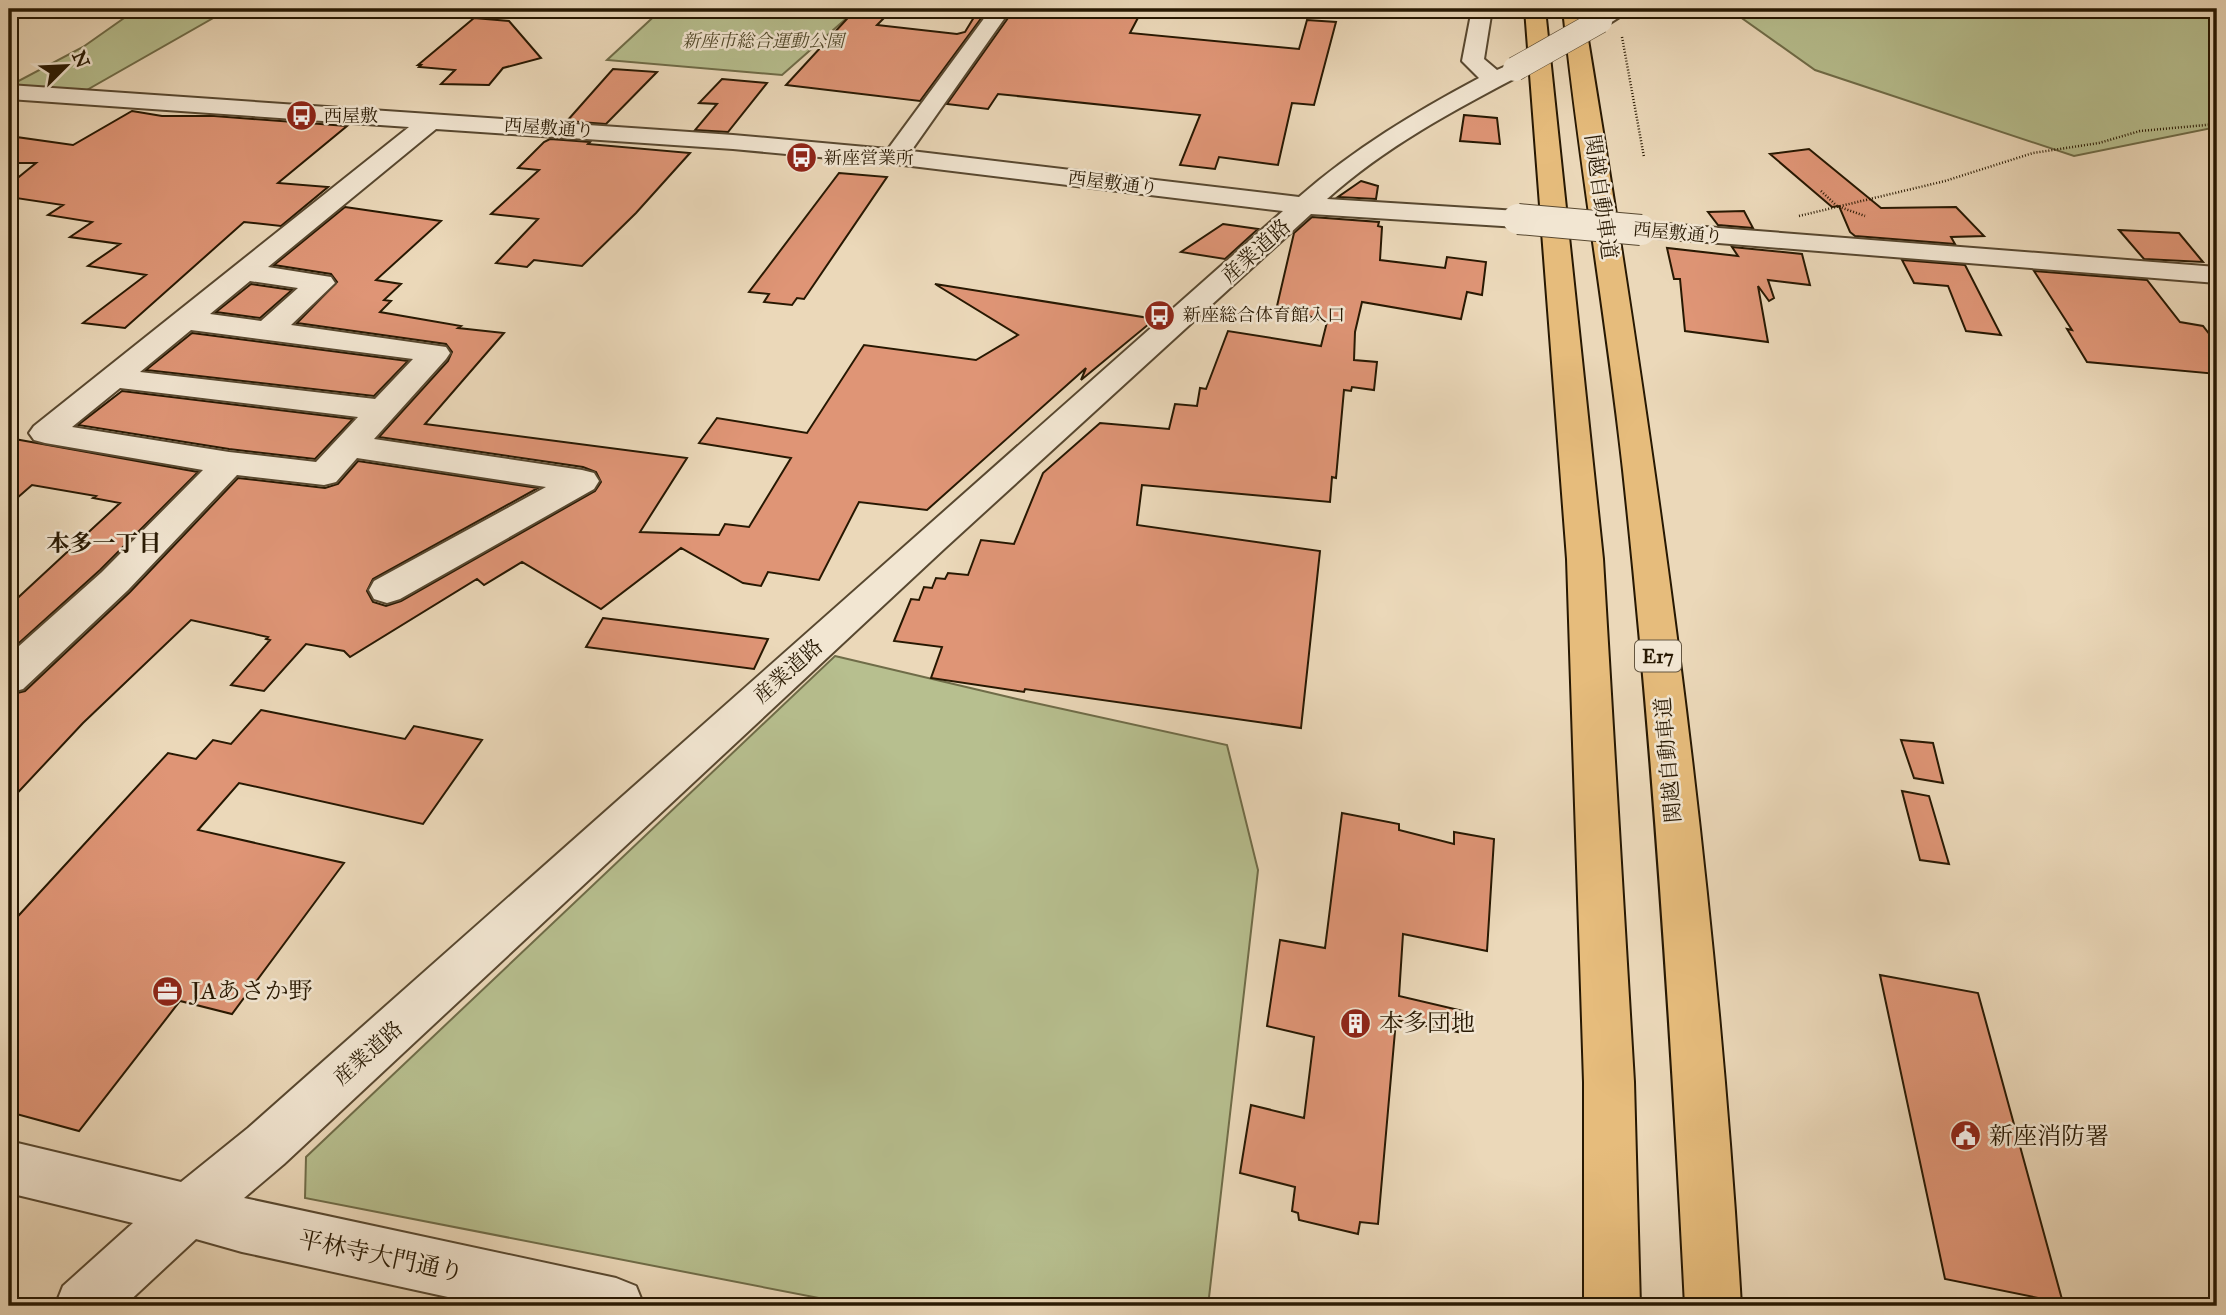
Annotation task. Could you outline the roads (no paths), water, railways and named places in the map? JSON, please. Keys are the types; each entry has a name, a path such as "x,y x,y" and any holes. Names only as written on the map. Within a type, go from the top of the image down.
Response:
{"highway":[{"path":"1535,9 1585,559 1609,1082 1612,1306"},
{"name":"関越自動車道","path":"1600,14 1608,244 1647,534 1701,1101 1713,1306"}],"street":[{"path":"895,157 1001,9"},
{"path":"1482,9 1473,61 1505,74"},
{"name":"産業道路","path":"83,1306 188,1210 266,1146 932,540 1359,159 1385,141 1505,74 1600,14"},
{"name":"西屋敷通り","path":"9,92 895,157 1307,206 1518,219 2217,275"},
{"path":"186,320 435,353 324,474 229,463 45,433 430,121"},
{"path":"245,272 321,283 267,331"},
{"path":"113,378 382,410"},
{"path":"349,446 582,481 387,590"},
{"path":"9,678 115,581 229,463"},
{"name":"平林寺大門通り","path":"9,1167 242,1225 616,1306"}],"place":[{"name":"西屋敷","path":"301,116"},
{"name":"新座営業所","path":"801,158"},
{"name":"新座総合体育館入口","path":"1160,315"},
{"name":"JAあさか野","path":"168,991"},
{"name":"本多団地","path":"1356,1023"},
{"name":"新座消防署","path":"1966,1136"}],"district":[{"name":"本多一丁目","path":"104,543"}],"park label":[{"name":"新座市総合運動公園","path":"763,41"}]}
